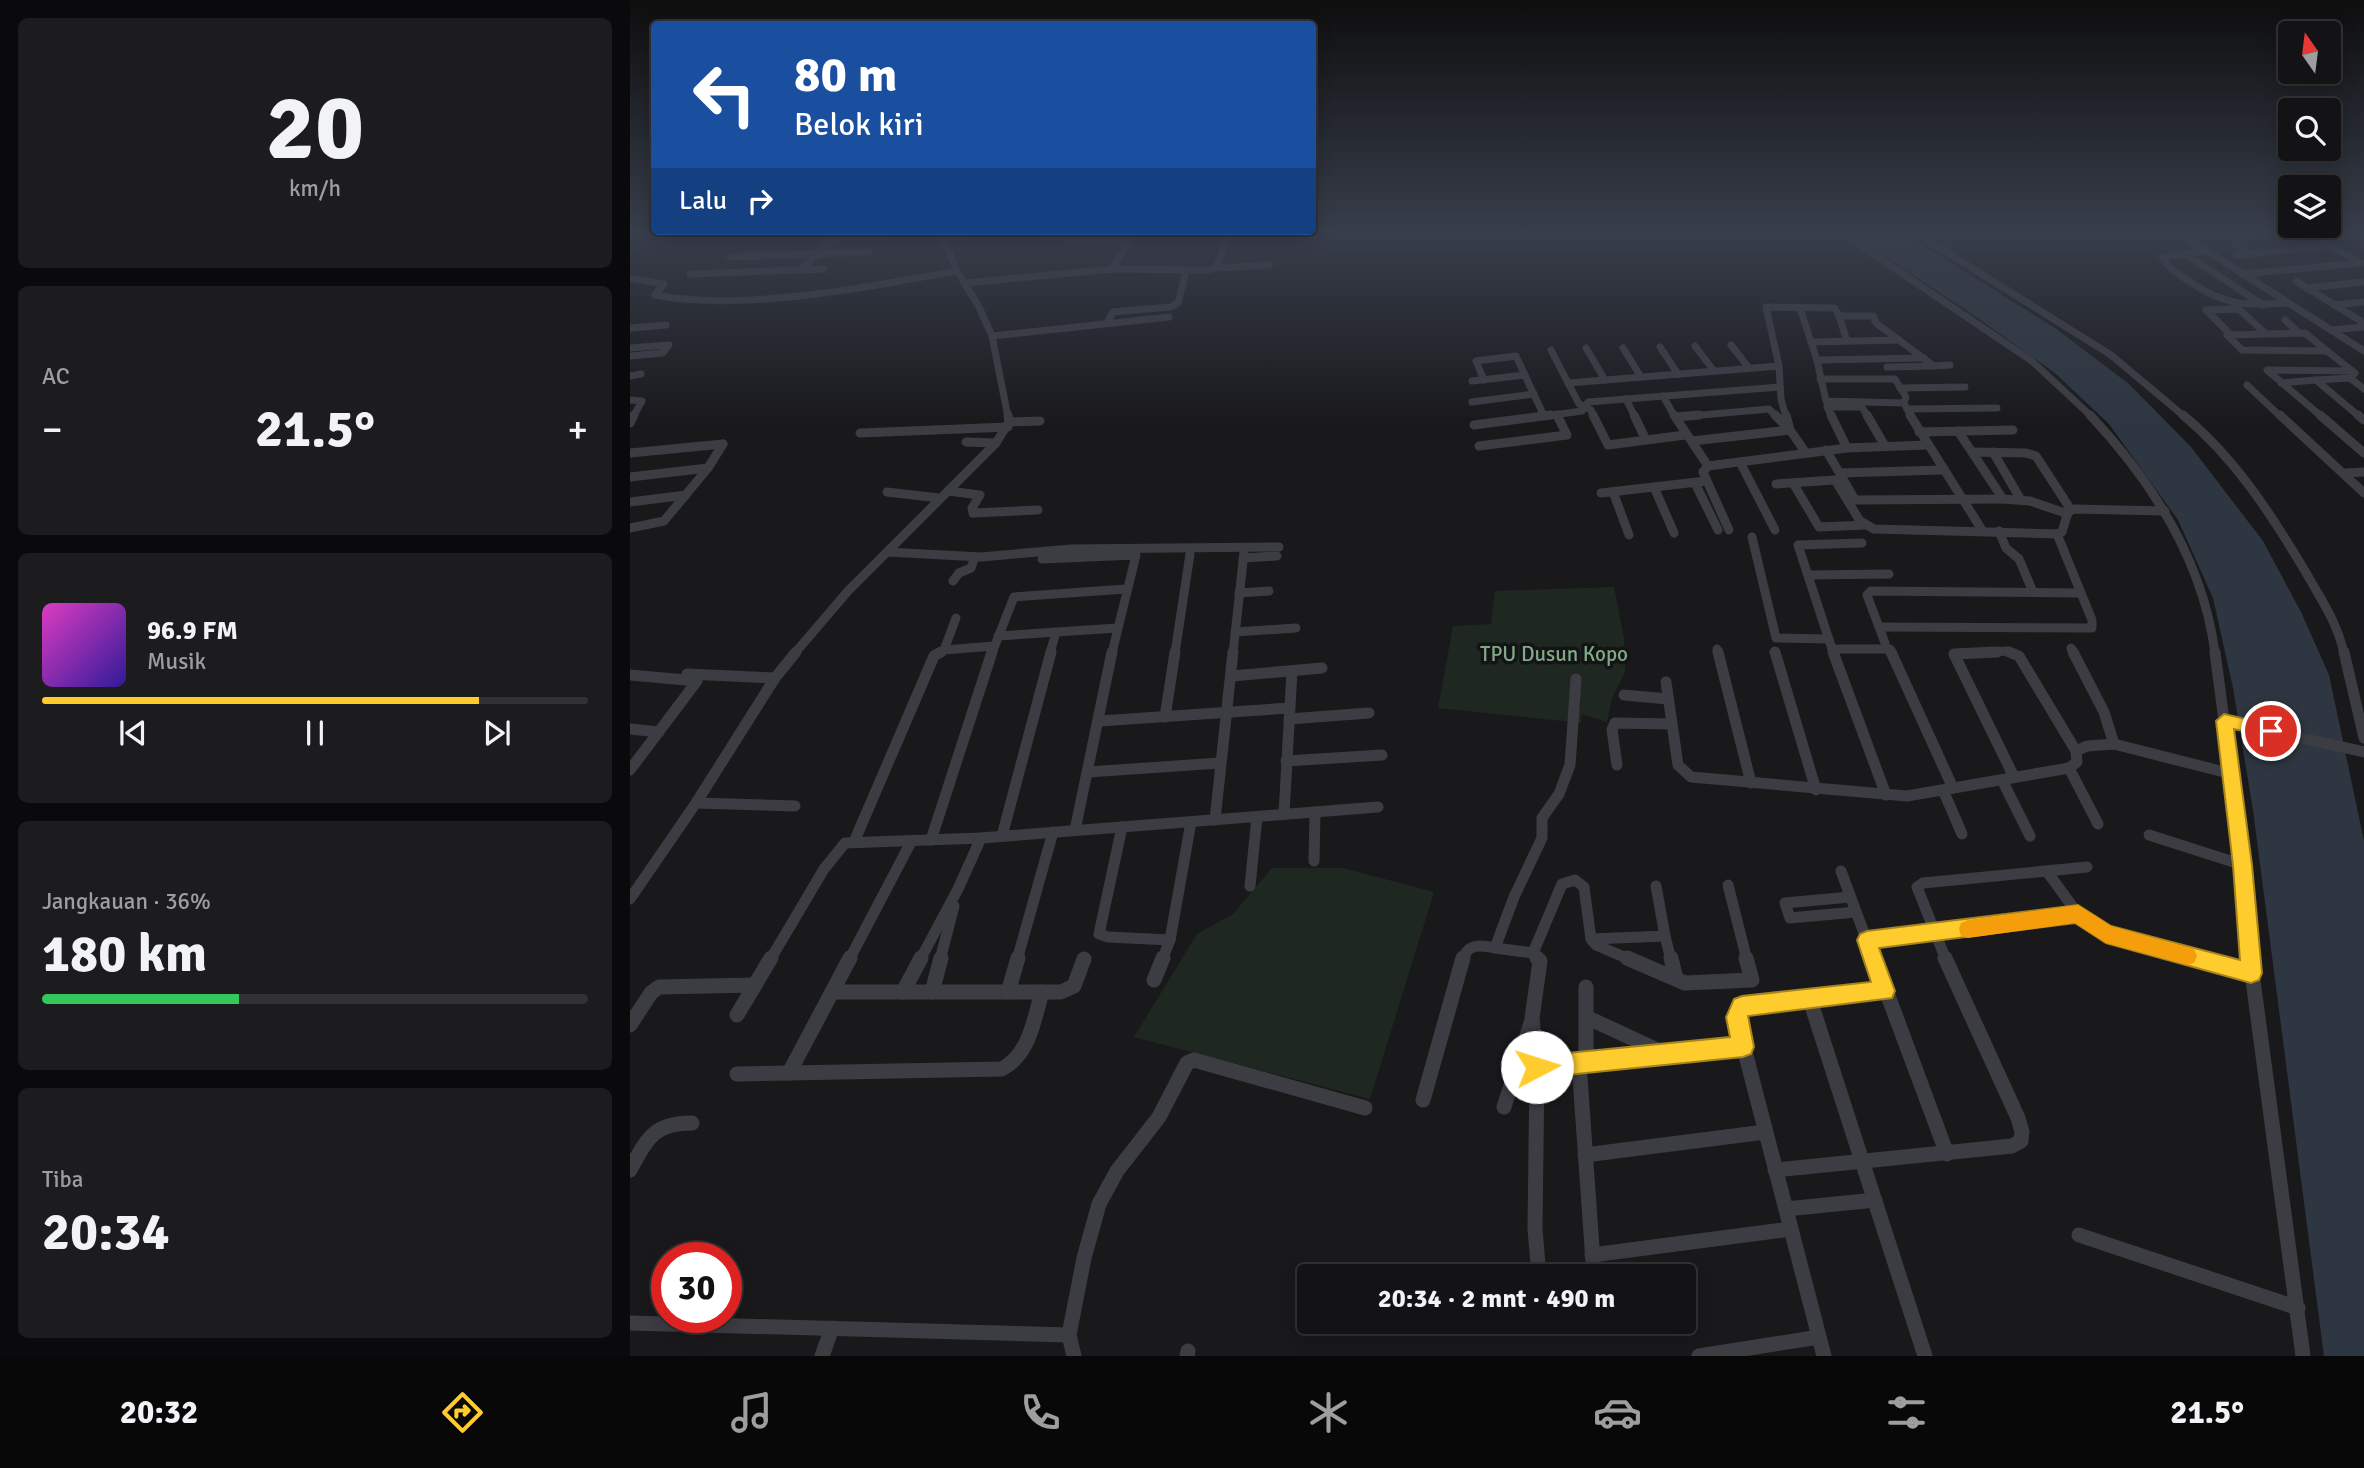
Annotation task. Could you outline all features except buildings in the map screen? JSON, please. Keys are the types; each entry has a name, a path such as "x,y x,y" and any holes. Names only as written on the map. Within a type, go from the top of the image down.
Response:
{"street":[{"path":"661,296 678,299 764,296"},
{"path":"632,895 696,803 775,678 848,591 996,443 1008,424 992,336 973,296"},
{"path":"1107,323 1113,312 1170,307 1178,303 1180,296"},
{"path":"1936,296 2053,379 2121,448 2175,527 2202,594 2213,635 2232,774 2243,865 2251,973 2303,1356"},
{"path":"2017,296 2111,355 2189,420 2268,509 2338,627 2364,737"},
{"path":"2210,296 2217,301 2244,306 2288,303"},
{"path":"2250,296 2263,305"},
{"path":"2277,296 2364,351"},
{"path":"2321,296 2364,325"},
{"path":"2335,305 2364,302"},
{"path":"1790,430 1781,399 1779,366 1766,307 1835,308 1847,341"},
{"path":"1800,307 1817,360 1826,404 1847,448"},
{"path":"2265,333 2239,309 2206,310 2229,333 2227,335 2242,351 2328,351"},
{"path":"1839,316 1873,316 1883,340"},
{"path":"992,336 1169,317"},
{"path":"2285,320 2299,333"},
{"path":"1877,323 1934,366"},
{"path":"630,328 666,325"},
{"path":"2331,330 2364,325"},
{"path":"2229,333 2305,333 2328,351 2364,389"},
{"path":"1811,342 1899,340"},
{"path":"630,348 668,345 663,353 630,356"},
{"path":"1731,345 1749,368"},
{"path":"1695,346 1714,371"},
{"path":"1660,347 1678,374"},
{"path":"1586,348 1605,380"},
{"path":"1623,348 1676,417 1708,466"},
{"path":"1551,350 1579,404 1591,410 1608,444 1790,430"},
{"path":"1484,380 1476,361 1517,356 1544,416"},
{"path":"1885,363 1924,358"},
{"path":"1817,360 1951,365"},
{"path":"1885,363 1906,397 1905,406 1919,432 1982,530"},
{"path":"1568,383 1779,366"},
{"path":"2351,374 2267,370 2364,453"},
{"path":"630,376 641,374"},
{"path":"1472,381 1525,374"},
{"path":"2281,383 2351,374"},
{"path":"1820,379 1895,379"},
{"path":"2316,380 2364,420"},
{"path":"2247,385 2364,492"},
{"path":"1474,425 1582,411 1588,402 1780,387"},
{"path":"1900,388 1965,387"},
{"path":"1472,402 1534,394"},
{"path":"1626,399 1646,440"},
{"path":"630,400 642,401 630,423"},
{"path":"1826,404 1895,401 1905,406 1997,408"},
{"path":"1826,404 1862,407 1885,446"},
{"path":"1676,417 1769,409 1790,430 1806,453"},
{"path":"1479,446 1567,435 1557,414"},
{"path":"860,433 1040,421"},
{"path":"1919,432 2013,430"},
{"path":"1958,431 2003,499"},
{"path":"966,442 996,443"},
{"path":"630,453 723,443 708,468 664,521 630,528"},
{"path":"1729,530 1706,481 1703,469 1708,466 1826,450 1927,445"},
{"path":"1826,450 1860,521 1879,530 2062,532 2069,512 2036,456 2026,453 1972,452"},
{"path":"1993,452 2021,500"},
{"path":"1740,462 1775,530"},
{"path":"630,477 708,468"},
{"path":"1776,484 1942,470"},
{"path":"2345,473 2364,472"},
{"path":"1839,477 1855,499 1868,526"},
{"path":"1601,493 1706,481"},
{"path":"1695,483 1718,530"},
{"path":"1793,483 1819,527 1868,526"},
{"path":"1654,487 1674,533"},
{"path":"948,491 980,495 972,508 973,513 1038,510"},
{"path":"887,492 939,498"},
{"path":"1613,492 1629,536"},
{"path":"630,502 686,495"},
{"path":"1855,499 1961,497 2021,500 2069,512 2165,511"},
{"path":"1999,531 2006,548 2019,559 2033,592"},
{"path":"1879,628 2092,628 2092,620 2056,534"},
{"path":"1752,537 1776,638 1890,649 1948,789 1962,834"},
{"path":"1862,543 1796,540 1830,644 1886,795"},
{"path":"887,552 975,557 1071,549 1278,551 1243,555 1215,820"},
{"path":"1165,717 1189,554"},
{"path":"1042,559 1136,555 1117,628 1100,722 1075,830"},
{"path":"953,581 959,573 971,568 975,557"},
{"path":"1808,575 1889,574"},
{"path":"931,840 1009,605 1018,596 1126,589"},
{"path":"1885,643 1867,595 1871,590 2079,593"},
{"path":"1239,593 1269,591"},
{"path":"944,650 956,618"},
{"path":"854,842 934,656 944,650 996,641 1056,632 1117,628"},
{"path":"1235,632 1296,628"},
{"path":"1002,836 1056,632"},
{"path":"1717,649 1751,783"},
{"path":"2071,649 2104,712 2114,744"},
{"path":"1775,651 1816,790"},
{"path":"1666,682 1678,765 1685,774 1816,790 1907,796 2008,778 2069,768 2077,762 2076,751 2020,656 2008,652 1954,654 2008,778 2030,836"},
{"path":"1232,676 1322,668"},
{"path":"1284,814 1292,671"},
{"path":"630,673 775,678"},
{"path":"630,673 697,681 698,684 630,770"},
{"path":"1495,948 1514,897 1542,838 1542,818 1564,785 1570,765 1576,679"},
{"path":"1624,695 1668,699"},
{"path":"1100,722 1227,713 1369,713"},
{"path":"2224,721 2364,752"},
{"path":"1617,765 1612,730 1615,723 1671,724"},
{"path":"630,729 659,732"},
{"path":"2076,751 2087,746 2114,744 2232,774"},
{"path":"1286,761 1382,755"},
{"path":"1088,772 1220,763"},
{"path":"2069,768 2098,824"},
{"path":"696,803 794,806"},
{"path":"737,1015 836,851 845,844 981,838 1378,807"},
{"path":"1314,861 1315,812"},
{"path":"1250,886 1257,817"},
{"path":"1154,980 1170,940 1191,822"},
{"path":"1122,827 1099,934 1108,937 1170,940"},
{"path":"1008,992 1053,832"},
{"path":"2149,835 2243,865"},
{"path":"903,992 958,890 981,838"},
{"path":"789,1073 911,842"},
{"path":"1776,1170 1947,1154 2012,1146 2021,1141 2022,1132 1934,934 1918,892 1919,885 2087,867"},
{"path":"1841,871 1947,1154"},
{"path":"2048,873 2078,914 2106,933 2251,973"},
{"path":"1533,953 1562,884 1568,880 1576,880 1584,887 1591,939 1599,946 1690,984 1752,980"},
{"path":"1728,885 1758,1003"},
{"path":"1656,886 1676,979"},
{"path":"932,992 958,890"},
{"path":"1850,897 1785,903 1790,918 1856,912"},
{"path":"1867,940 1934,934 2078,914"},
{"path":"1591,939 1665,936"},
{"path":"1423,1100 1465,952 1470,947 1495,948 1533,953 1539,957 1541,970 1532,1018 1504,1107"},
{"path":"832,992 1060,992 1074,986 1084,959"},
{"path":"630,1025 651,993 659,987 755,985"},
{"path":"1586,987 1582,1063 1593,1264"},
{"path":"1824,1356 1743,1047 1738,1011 1742,1007 1758,1003 1885,991"},
{"path":"737,1074 1002,1069 1011,1066 1021,1052 1042,992"},
{"path":"1810,1000 1925,1356"},
{"path":"1586,1017 1667,1054"},
{"path":"1532,1018 1537,1067 1535,1229 1538,1264"},
{"path":"1537,1067 1743,1047"},
{"path":"1074,1356 1069,1335 1098,1204 1117,1171 1159,1117 1187,1063 1194,1060 1365,1108"},
{"path":"630,1170 652,1132 658,1127 667,1123 692,1123"},
{"path":"1585,1155 1765,1132"},
{"path":"1786,1209 1875,1200"},
{"path":"1592,1255 1791,1229"},
{"path":"2079,1235 2298,1308"},
{"path":"630,1324 1069,1335"},
{"path":"822,1356 832,1328"},
{"path":"1699,1356 1819,1337"}],"green space":[{"name":"TPU Dusun Kopo","path":"1614,587 1624,639 1625,672 1612,698 1607,722 1582,714 1581,723 1438,708 1453,626 1491,624 1495,591"},
{"path":"1272,868 1343,868 1434,892 1370,1099 1134,1037 1197,934 1233,914"}],"shaded area":[{"path":"1946,296 2004,296 2055,328 2129,384 2191,447 2263,541 2301,612 2329,675 2364,841 2364,1356 2324,1356 2253,810 2233,688 2213,598 2178,520 2109,424 2055,373"}],"slow traffic":[{"path":"1968,929 2078,914 2097,930 2187,956"}],"route":[{"path":"1537,1067 1743,1047 1737,1017 1742,1007 1758,1003 1885,991 1867,940 1934,934 2078,914 2097,930 2251,973 2243,865 2224,721 2271,731"}]}
